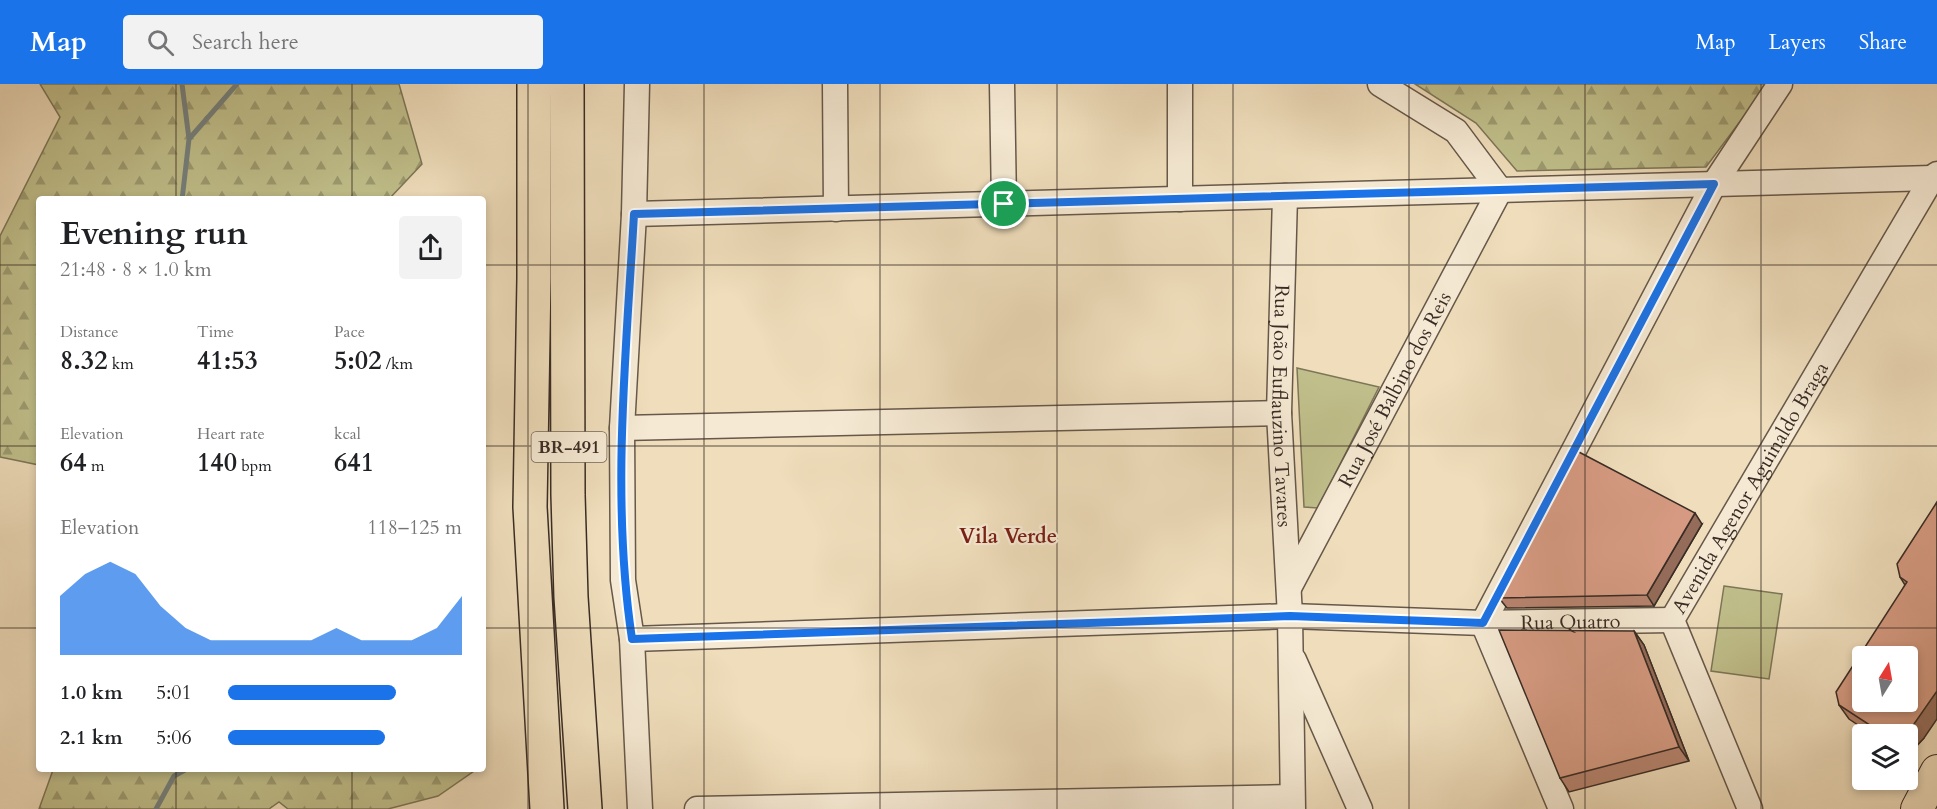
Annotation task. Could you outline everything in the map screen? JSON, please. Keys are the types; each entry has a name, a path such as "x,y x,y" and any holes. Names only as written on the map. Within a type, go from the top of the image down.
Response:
{"highway":[{"name":"BR-491","path":"534,84 534,278 530,507 547,809"},
{"name":"BR-491","path":"567,84 568,495 571,597 585,809"}],"main road":[{"path":"1917,809 1937,771"}],"street":[{"path":"637,84 634,214 622,428 623,580 632,639 640,809"},
{"path":"835,84 836,209"},
{"path":"1002,84 1004,204"},
{"path":"1180,84 1180,199"},
{"path":"1380,84 1456,131 1500,190"},
{"path":"1561,809 1483,623 1714,184 1780,84"},
{"path":"634,214 1934,176"},
{"name":"Avenida Agenor Aguinaldo Braga","path":"1750,809 1672,620 1934,176"},
{"name":"Rua José Balbino dos Reis","path":"1289,588 1500,190"},
{"name":"Rua João Euflauzino Tavares","path":"1285,196 1279,413 1290,616 1292,803"},
{"path":"622,428 1279,413"},
{"name":"Rua Quatro","path":"632,639 1290,616 1483,623 1672,620"},
{"path":"1289,650 1360,809"},
{"path":"697,809 1292,803"}],"green space":[{"path":"40,84 399,84 422,164 392,196 36,196 36,464 0,457 0,236 60,117"},
{"path":"1415,84 1768,84 1706,167 1517,171 1476,123"},
{"path":"1297,368 1379,387 1318,508 1304,507"},
{"path":"1724,586 1782,594 1769,679 1711,671"},
{"path":"52,772 473,772 438,796 388,809 288,809 279,802 269,809 39,809"}],"building":[{"path":"1577,451 1695,513 1647,595 1499,598"},
{"path":"1937,502 1937,691 1914,724 1868,724 1839,705 1836,692 1852,667 1852,712 1918,712 1918,646 1866,646 1907,582 1900,577 1897,564"},
{"path":"1499,630 1634,631 1679,747 1560,778"}],"waterway":[{"path":"182,84 189,139"},
{"path":"182,196 189,139 237,84"},
{"path":"156,809 174,776 181,772"}],"district":[{"name":"Vila Verde","path":"1008,536"}],"route":[{"path":"1714,184 1483,623 1290,616 632,639 623,580 622,428 634,214 1004,204 1714,184"}]}
